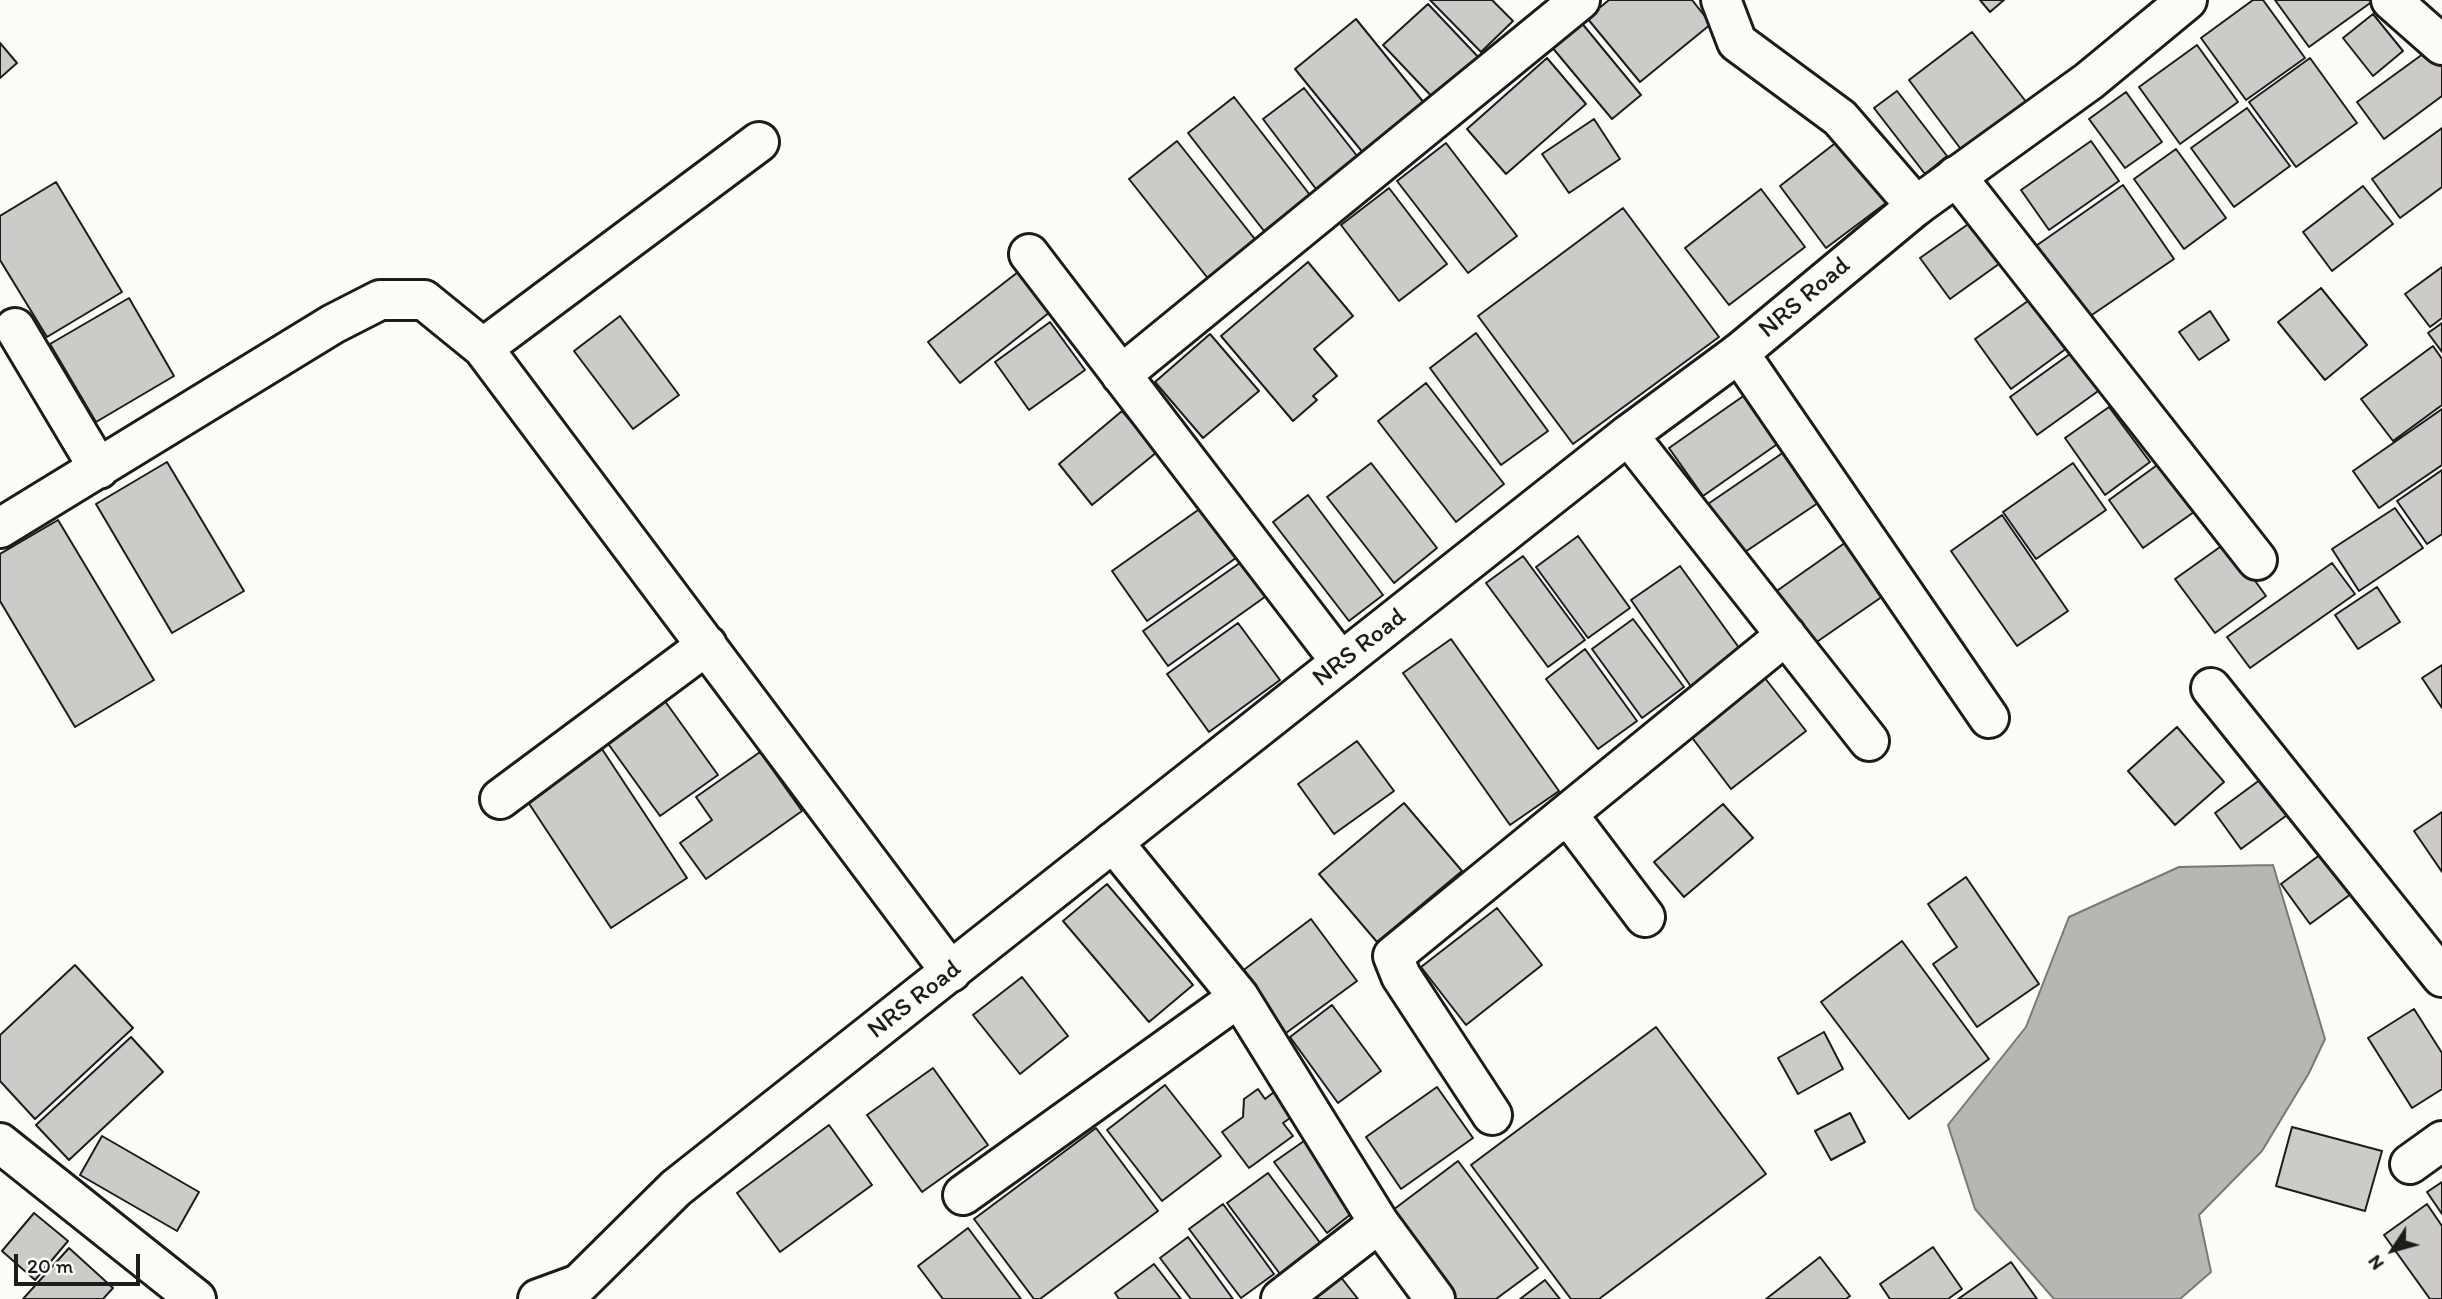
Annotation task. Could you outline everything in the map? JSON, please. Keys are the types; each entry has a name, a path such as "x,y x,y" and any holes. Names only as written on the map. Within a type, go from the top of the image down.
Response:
{"street":[{"path":"1121,375 1580,0"},
{"path":"1721,0 1737,42 1840,118 1916,206"},
{"name":"NRS Road","path":"553,1297 579,1284 676,1188 1628,435 1739,353 1916,206 2089,81 2187,0"},
{"path":"2390,0 2442,45"},
{"path":"483,348 760,142"},
{"path":"1956,176 2257,560"},
{"path":"1029,254 1341,662"},
{"path":"0,528 333,324 380,299 424,300 483,348 951,972"},
{"path":"15,328 99,469"},
{"path":"1739,353 1989,718"},
{"path":"1628,435 1869,741"},
{"path":"1492,1115 1401,976 1393,956 1786,635"},
{"path":"500,799 707,645"},
{"path":"2211,688 2442,977"},
{"path":"1567,815 1645,917"},
{"path":"1113,842 1239,996 1379,1223 1435,1299"},
{"path":"963,1195 1239,996"},
{"path":"2410,1164 2442,1141"},
{"path":"0,1143 196,1299"},
{"path":"1281,1299 1379,1223"}],"shaded area":[{"path":"2273,865 2325,1039 2309,1073 2262,1151 2199,1215 2211,1272 2180,1299 2054,1299 1975,1209 1948,1125 2026,1027 2069,917 2179,867"}],"building":[{"path":"1430,0 1492,0 1513,21 1481,52"},
{"path":"1609,0 1692,0 1711,24 1640,82 1587,18"},
{"path":"1980,0 2004,0 1990,12"},
{"path":"2253,0 2263,0 2305,58 2246,100 2201,38"},
{"path":"2275,0 2371,0 2373,1 2309,47"},
{"path":"1428,4 1482,61 1438,103 1383,45"},
{"path":"2373,14 2403,51 2373,76 2343,38"},
{"path":"1356,19 1429,109 1368,159 1295,69"},
{"path":"1580,21 1641,95 1612,119 1551,46"},
{"path":"1972,32 2027,103 1963,152 1909,80"},
{"path":"0,43 17,63 0,78"},
{"path":"2438,43 2442,48 2442,96 2384,139 2357,102"},
{"path":"2197,45 2238,102 2180,144 2139,87"},
{"path":"1547,58 1586,104 1506,174 1467,129"},
{"path":"2310,58 2357,123 2296,167 2249,102"},
{"path":"1304,88 1361,161 1319,193 1263,119"},
{"path":"1897,91 1947,156 1925,174 1874,108"},
{"path":"2126,92 2162,142 2125,168 2089,119"},
{"path":"1234,97 1310,195 1264,231 1188,133"},
{"path":"2247,108 2290,166 2234,207 2191,148"},
{"path":"1594,119 1620,159 1569,193 1542,154"},
{"path":"2442,128 2442,187 2400,218 2372,179"},
{"path":"1177,141 1258,243 1210,281 1129,179"},
{"path":"1838,141 1886,203 1826,248 1780,186"},
{"path":"2091,141 2119,181 2049,230 2021,190"},
{"path":"1446,143 1517,236 1468,273 1397,181"},
{"path":"2176,149 2226,218 2184,249 2134,179"},
{"path":"56,182 122,292 47,337 0,260 0,216"},
{"path":"2123,185 2174,259 2083,321 2033,248"},
{"path":"2363,186 2393,224 2332,271 2303,232"},
{"path":"1389,188 1447,264 1399,301 1341,225"},
{"path":"1761,189 1805,247 1729,305 1685,248"},
{"path":"1623,208 1719,337 1573,444 1478,316"},
{"path":"1974,220 2003,261 1950,299 1920,258"},
{"path":"1308,262 1353,316 1314,349 1337,376 1313,396 1317,400 1293,421 1221,336"},
{"path":"2442,267 2442,318 2430,327 2405,294"},
{"path":"1018,272 1050,312 960,383 928,342"},
{"path":"2321,288 2367,345 2325,380 2278,322"},
{"path":"129,298 174,376 96,422 50,344"},
{"path":"2032,298 2067,348 2011,389 1975,339"},
{"path":"2210,311 2229,340 2199,360 2179,332"},
{"path":"620,316 679,395 633,429 574,351"},
{"path":"1050,322 1085,370 1029,410 995,362"},
{"path":"2442,323 2442,352 2428,333"},
{"path":"1476,333 1548,431 1501,465 1430,368"},
{"path":"1210,334 1259,391 1203,438 1155,382"},
{"path":"2433,346 2442,359 2442,405 2393,441 2361,399"},
{"path":"2074,351 2101,389 2037,435 2010,397"},
{"path":"1426,383 1504,484 1456,522 1378,421"},
{"path":"1752,390 1786,438 1703,496 1669,448"},
{"path":"2109,407 2150,462 2105,495 2065,438"},
{"path":"2442,409 2442,465 2379,508 2353,471"},
{"path":"1122,411 1157,452 1092,505 1059,464"},
{"path":"1784,452 1818,503 1739,556 1705,506"},
{"path":"167,462 244,591 172,633 96,504"},
{"path":"1371,463 1437,548 1394,583 1327,497"},
{"path":"2073,463 2106,510 2036,559 2003,512"},
{"path":"2160,463 2194,512 2143,548 2109,500"},
{"path":"2442,470 2442,534 2427,544 2397,501"},
{"path":"1308,495 1383,595 1349,621 1273,522"},
{"path":"1215,498 1250,548 1147,621 1112,571"},
{"path":"2395,508 2423,548 2359,591 2332,549"},
{"path":"2002,515 2068,611 2017,646 1951,551"},
{"path":"58,520 154,680 75,727 0,601 0,554"},
{"path":"1578,536 1630,608 1588,638 1536,567"},
{"path":"1849,540 1886,594 1808,648 1771,595"},
{"path":"2227,542 2266,596 2215,633 2175,579"},
{"path":"1523,556 1585,640 1548,667 1486,583"},
{"path":"1244,560 1269,594 1168,666 1143,631"},
{"path":"2332,563 2355,594 2250,668 2227,637"},
{"path":"1680,566 1745,656 1694,691 1631,600"},
{"path":"2377,587 2400,622 2358,649 2335,615"},
{"path":"1633,619 1684,687 1642,718 1592,649"},
{"path":"1238,623 1280,680 1209,732 1167,674"},
{"path":"1451,639 1559,791 1510,825 1403,673"},
{"path":"1585,649 1637,721 1598,749 1546,679"},
{"path":"2442,665 2442,708 2422,678"},
{"path":"1761,673 1806,731 1731,789 1687,731"},
{"path":"662,697 718,775 660,816 604,738"},
{"path":"2177,727 2224,782 2175,825 2128,771"},
{"path":"1357,741 1394,791 1334,834 1298,784"},
{"path":"600,746 687,878 611,928 524,796"},
{"path":"760,752 802,811 706,879 680,843 712,820 696,797"},
{"path":"2272,771 2298,807 2241,849 2215,813"},
{"path":"1404,803 1462,871 1377,942 1319,874"},
{"path":"1723,804 1753,838 1684,897 1654,862"},
{"path":"2442,812 2442,872 2414,831"},
{"path":"2325,851 2355,891 2310,924 2281,884"},
{"path":"1966,877 2039,984 1977,1027 1933,964 1957,947 1928,904"},
{"path":"1107,884 1193,985 1149,1022 1063,921"},
{"path":"1497,908 1542,965 1466,1025 1421,967"},
{"path":"1311,919 1357,981 1286,1033 1241,972"},
{"path":"1902,941 1989,1059 1909,1119 1821,1002"},
{"path":"75,965 133,1028 35,1119 0,1081 0,1035"},
{"path":"1022,977 1068,1036 1020,1074 973,1015"},
{"path":"1332,1005 1381,1071 1338,1103 1290,1037"},
{"path":"2414,1009 2442,1053 2442,1089 2412,1108 2368,1038"},
{"path":"1656,1027 1766,1174 1599,1299 1571,1299 1471,1165"},
{"path":"1824,1032 1843,1069 1798,1094 1778,1058"},
{"path":"131,1037 163,1072 69,1160 36,1125"},
{"path":"933,1068 988,1145 922,1192 867,1115"},
{"path":"1165,1085 1221,1156 1162,1201 1107,1130"},
{"path":"1282,1086 1300,1111 1283,1123 1293,1136 1249,1168 1222,1132 1243,1117 1244,1099 1258,1089 1265,1099"},
{"path":"1437,1087 1473,1138 1401,1189 1366,1137"},
{"path":"1850,1113 1865,1142 1831,1160 1815,1131"},
{"path":"829,1125 872,1185 780,1252 737,1193"},
{"path":"2292,1127 2382,1151 2365,1211 2276,1186"},
{"path":"1096,1128 1158,1211 1040,1299 1034,1299 974,1219"},
{"path":"102,1136 199,1192 177,1231 80,1175"},
{"path":"1304,1141 1356,1210 1327,1233 1274,1162"},
{"path":"1458,1161 1538,1268 1496,1299 1453,1299 1389,1213"},
{"path":"1268,1173 1327,1252 1286,1282 1227,1203"},
{"path":"2442,1182 2442,1214 2427,1192"},
{"path":"1223,1204 1274,1274 1241,1298 1189,1229"},
{"path":"2427,1204 2442,1226 2442,1299 2430,1299 2384,1235"},
{"path":"34,1213 68,1241 35,1280 2,1251"},
{"path":"968,1228 1021,1299 943,1299 918,1266"},
{"path":"1188,1237 1233,1299 1191,1299 1160,1258"},
{"path":"1933,1247 1962,1289 1948,1299 1890,1299 1880,1284"},
{"path":"69,1248 113,1288 103,1299 23,1299"},
{"path":"1820,1257 1850,1296 1846,1299 1766,1299"},
{"path":"2011,1262 2037,1299 1958,1299"},
{"path":"1154,1264 1181,1299 1119,1299 1115,1293"},
{"path":"1336,1271 1358,1299 1301,1299"},
{"path":"1545,1280 1560,1299 1520,1299"}]}
